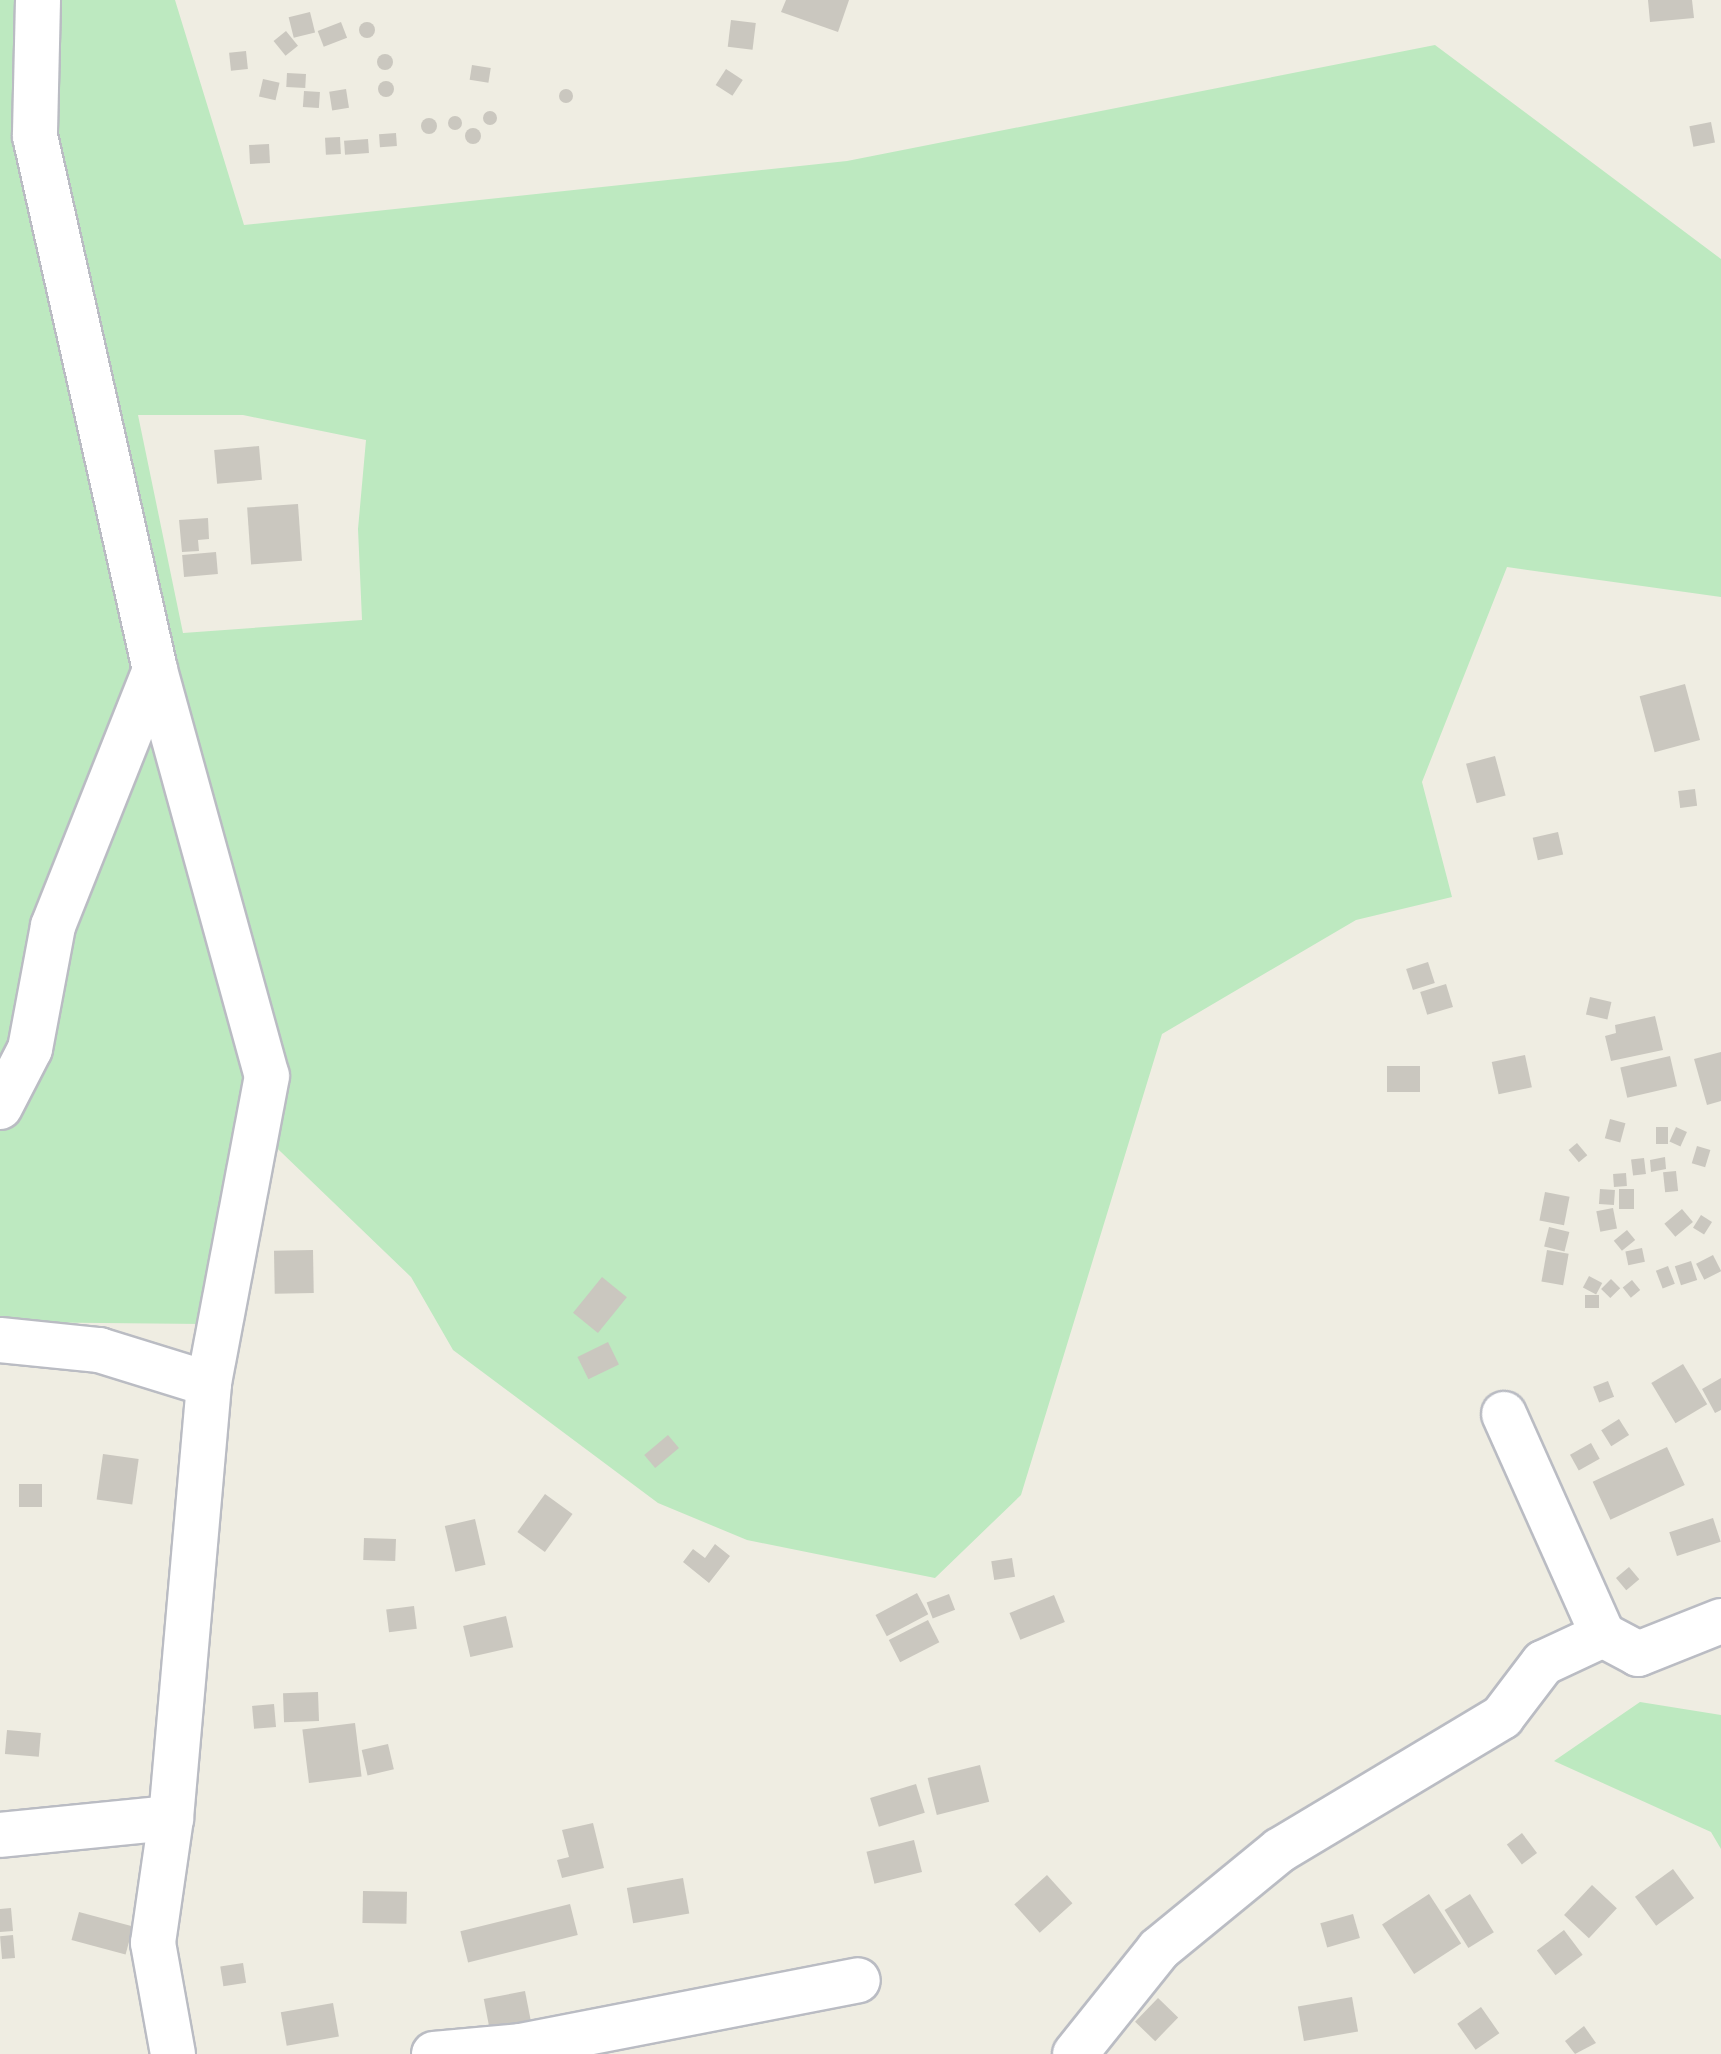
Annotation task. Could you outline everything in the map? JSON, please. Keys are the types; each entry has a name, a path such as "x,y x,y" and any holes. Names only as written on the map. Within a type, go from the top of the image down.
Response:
{"street":[{"path":"38,0 35,136 155,670 267,1076 209,1384 171,1818 153,1943 173,2054"},
{"path":"0,1107 30,1049 53,926 155,670"},
{"path":"0,1340 99,1350 209,1384"},
{"path":"1504,1414 1603,1635 1638,1654 1721,1621"},
{"path":"1075,2054 1159,1949 1280,1850 1502,1717 1543,1663 1603,1635"},
{"path":"0,1835 171,1818"},
{"path":"434,2054 520,2046 858,1980"}],"green space":[{"path":"0,0 175,0 244,225 847,161 1435,45 1721,259 1721,597 1507,567 1422,782 1452,897 1356,920 1162,1034 1021,1495 935,1578 747,1540 658,1503 453,1350 411,1277 255,1127 204,1324 0,1322","holes":["138,415 243,415 366,440 358,529 362,620 183,633"]},
{"path":"1640,1702 1721,1715 1721,1849 1711,1832 1554,1761"}],"building":[{"path":"786,0 849,0 838,32 781,12"},
{"path":"1648,0 1692,0 1694,18 1650,22"},
{"path":"310,12 315,32 294,38 289,17"},
{"path":"731,20 756,23 753,50 728,47"},
{"path":"341,22 347,38 324,47 318,31"},
{"path":"367,22 373,24 373,36 367,38 361,36 359,30 361,24"},
{"path":"286,31 298,46 286,56 274,41"},
{"path":"246,51 248,69 231,71 229,53"},
{"path":"382,54 388,54 393,62 391,68 382,70 377,65 377,59"},
{"path":"472,65 491,68 488,83 470,80"},
{"path":"726,69 743,80 732,96 716,85"},
{"path":"287,73 306,74 305,88 286,87"},
{"path":"263,79 280,83 276,100 259,97"},
{"path":"383,81 389,81 394,89 392,95 383,97 378,92 378,86"},
{"path":"346,89 349,108 332,110 329,92"},
{"path":"566,89 573,96 566,103 559,96"},
{"path":"304,91 320,92 319,108 303,107"},
{"path":"490,111 497,118 490,125 483,118"},
{"path":"455,116 462,123 455,130 448,123"},
{"path":"429,118 437,126 429,134 421,126"},
{"path":"1711,122 1715,143 1693,147 1689,126"},
{"path":"473,128 481,136 473,144 465,136"},
{"path":"396,133 397,146 380,147 379,134"},
{"path":"340,137 341,154 326,155 325,138"},
{"path":"368,139 369,153 345,155 344,141"},
{"path":"269,144 270,163 250,164 249,145"},
{"path":"259,446 262,480 217,484 214,450"},
{"path":"298,504 302,561 251,564 247,508"},
{"path":"208,518 209,539 198,540 199,551 182,552 179,520"},
{"path":"216,552 218,574 184,577 182,555"},
{"path":"1685,684 1700,740 1655,752 1640,696"},
{"path":"1495,756 1506,796 1477,803 1466,764"},
{"path":"1695,789 1697,806 1680,808 1678,791"},
{"path":"1558,832 1563,854 1538,860 1533,838"},
{"path":"1428,962 1435,983 1413,990 1406,969"},
{"path":"1446,984 1453,1007 1427,1015 1420,992"},
{"path":"1590,997 1611,1002 1607,1019 1586,1015"},
{"path":"1655,1016 1663,1050 1611,1061 1605,1036 1616,1033 1615,1025"},
{"path":"1721,1052 1721,1101 1707,1105 1694,1059"},
{"path":"1525,1055 1532,1087 1499,1094 1492,1062"},
{"path":"1670,1056 1677,1086 1627,1098 1620,1067"},
{"path":"1387,1066 1420,1066 1420,1092 1387,1092"},
{"path":"1610,1119 1625,1123 1620,1142 1605,1138"},
{"path":"1656,1127 1668,1127 1668,1144 1656,1144"},
{"path":"1676,1127 1687,1132 1680,1146 1669,1142"},
{"path":"1577,1143 1587,1155 1579,1162 1569,1150"},
{"path":"1697,1146 1710,1150 1705,1167 1692,1163"},
{"path":"1665,1157 1666,1169 1651,1172 1650,1160"},
{"path":"1644,1158 1646,1174 1633,1175 1631,1160"},
{"path":"1676,1171 1678,1191 1665,1192 1663,1172"},
{"path":"1626,1173 1627,1186 1614,1187 1613,1174"},
{"path":"1600,1189 1615,1190 1614,1205 1599,1204"},
{"path":"1619,1189 1634,1189 1634,1209 1619,1209"},
{"path":"1545,1192 1570,1197 1564,1225 1539,1220"},
{"path":"1613,1208 1617,1229 1600,1232 1596,1211"},
{"path":"1682,1209 1693,1222 1675,1237 1664,1224"},
{"path":"1701,1215 1712,1222 1704,1235 1693,1228"},
{"path":"1549,1227 1569,1232 1565,1251 1544,1246"},
{"path":"1627,1230 1635,1240 1622,1251 1614,1241"},
{"path":"1642,1248 1645,1262 1628,1265 1625,1252"},
{"path":"313,1250 314,1293 275,1294 274,1251"},
{"path":"1547,1250 1569,1254 1563,1285 1541,1282"},
{"path":"1713,1255 1721,1271 1704,1280 1696,1264"},
{"path":"1691,1261 1697,1280 1681,1285 1675,1266"},
{"path":"1668,1266 1675,1284 1663,1288 1656,1271"},
{"path":"1589,1276 1602,1283 1596,1295 1583,1287"},
{"path":"602,1277 627,1297 598,1333 573,1313"},
{"path":"1611,1279 1620,1288 1610,1298 1601,1289"},
{"path":"1632,1280 1640,1290 1631,1298 1623,1288"},
{"path":"1585,1295 1599,1295 1599,1308 1585,1308"},
{"path":"608,1342 619,1364 588,1379 577,1357"},
{"path":"1683,1364 1707,1404 1675,1423 1651,1383"},
{"path":"1721,1378 1721,1410 1715,1413 1702,1389"},
{"path":"1608,1381 1614,1397 1599,1403 1593,1387"},
{"path":"1619,1419 1629,1435 1611,1446 1601,1430"},
{"path":"668,1435 679,1448 655,1468 644,1455"},
{"path":"1591,1443 1600,1459 1579,1470 1570,1455"},
{"path":"1667,1447 1685,1485 1610,1520 1593,1482"},
{"path":"103,1454 139,1459 132,1505 97,1500"},
{"path":"19,1484 42,1484 42,1507 19,1507"},
{"path":"545,1494 573,1514 545,1552 517,1532"},
{"path":"1713,1518 1721,1542 1677,1556 1669,1532"},
{"path":"475,1519 486,1565 455,1572 445,1526"},
{"path":"364,1538 396,1539 395,1561 363,1560"},
{"path":"715,1544 730,1556 709,1583 683,1562 693,1549 705,1558"},
{"path":"1012,1558 1015,1577 994,1580 991,1561"},
{"path":"1629,1567 1639,1579 1626,1590 1616,1578"},
{"path":"917,1593 928,1614 887,1636 876,1615"},
{"path":"949,1594 955,1610 933,1618 927,1603"},
{"path":"1054,1595 1065,1622 1020,1640 1009,1613"},
{"path":"414,1606 417,1629 389,1632 386,1609"},
{"path":"506,1616 513,1647 470,1657 463,1626"},
{"path":"928,1620 939,1642 900,1662 889,1640"},
{"path":"318,1692 319,1721 284,1722 283,1693"},
{"path":"274,1704 276,1727 254,1729 252,1706"},
{"path":"355,1723 362,1777 309,1783 302,1729"},
{"path":"7,1730 41,1733 39,1757 5,1754"},
{"path":"388,1744 394,1769 368,1775 362,1750"},
{"path":"980,1765 989,1802 937,1815 928,1778"},
{"path":"916,1784 925,1813 879,1827 870,1798"},
{"path":"593,1823 604,1868 562,1878 557,1860 569,1857 562,1830"},
{"path":"1522,1833 1537,1853 1522,1864 1507,1844"},
{"path":"914,1840 922,1872 874,1884 866,1852"},
{"path":"1673,1869 1694,1898 1656,1926 1635,1897"},
{"path":"1047,1875 1072,1903 1040,1933 1014,1904"},
{"path":"683,1878 689,1913 633,1923 627,1888"},
{"path":"1592,1885 1617,1908 1589,1938 1564,1915"},
{"path":"363,1891 407,1892 406,1924 362,1923"},
{"path":"1429,1894 1461,1943 1414,1974 1382,1924"},
{"path":"1470,1894 1494,1932 1468,1948 1445,1910"},
{"path":"570,1904 578,1935 468,1962 460,1931"},
{"path":"11,1908 13,1931 0,1932 0,1909"},
{"path":"79,1912 133,1926 126,1955 71,1940"},
{"path":"1353,1914 1360,1938 1327,1947 1320,1923"},
{"path":"1564,1930 1583,1955 1556,1975 1537,1950"},
{"path":"13,1935 15,1958 2,1959 0,1936"},
{"path":"243,1963 246,1983 223,1986 220,1967"},
{"path":"525,1991 532,2026 491,2034 484,1999"},
{"path":"1352,1997 1358,2031 1304,2041 1298,2007"},
{"path":"1158,1998 1178,2017 1155,2041 1135,2022"},
{"path":"333,2003 339,2036 287,2046 281,2012"},
{"path":"1481,2007 1499,2033 1476,2050 1457,2024"},
{"path":"1584,2026 1596,2043 1575,2054 1565,2041"}]}
